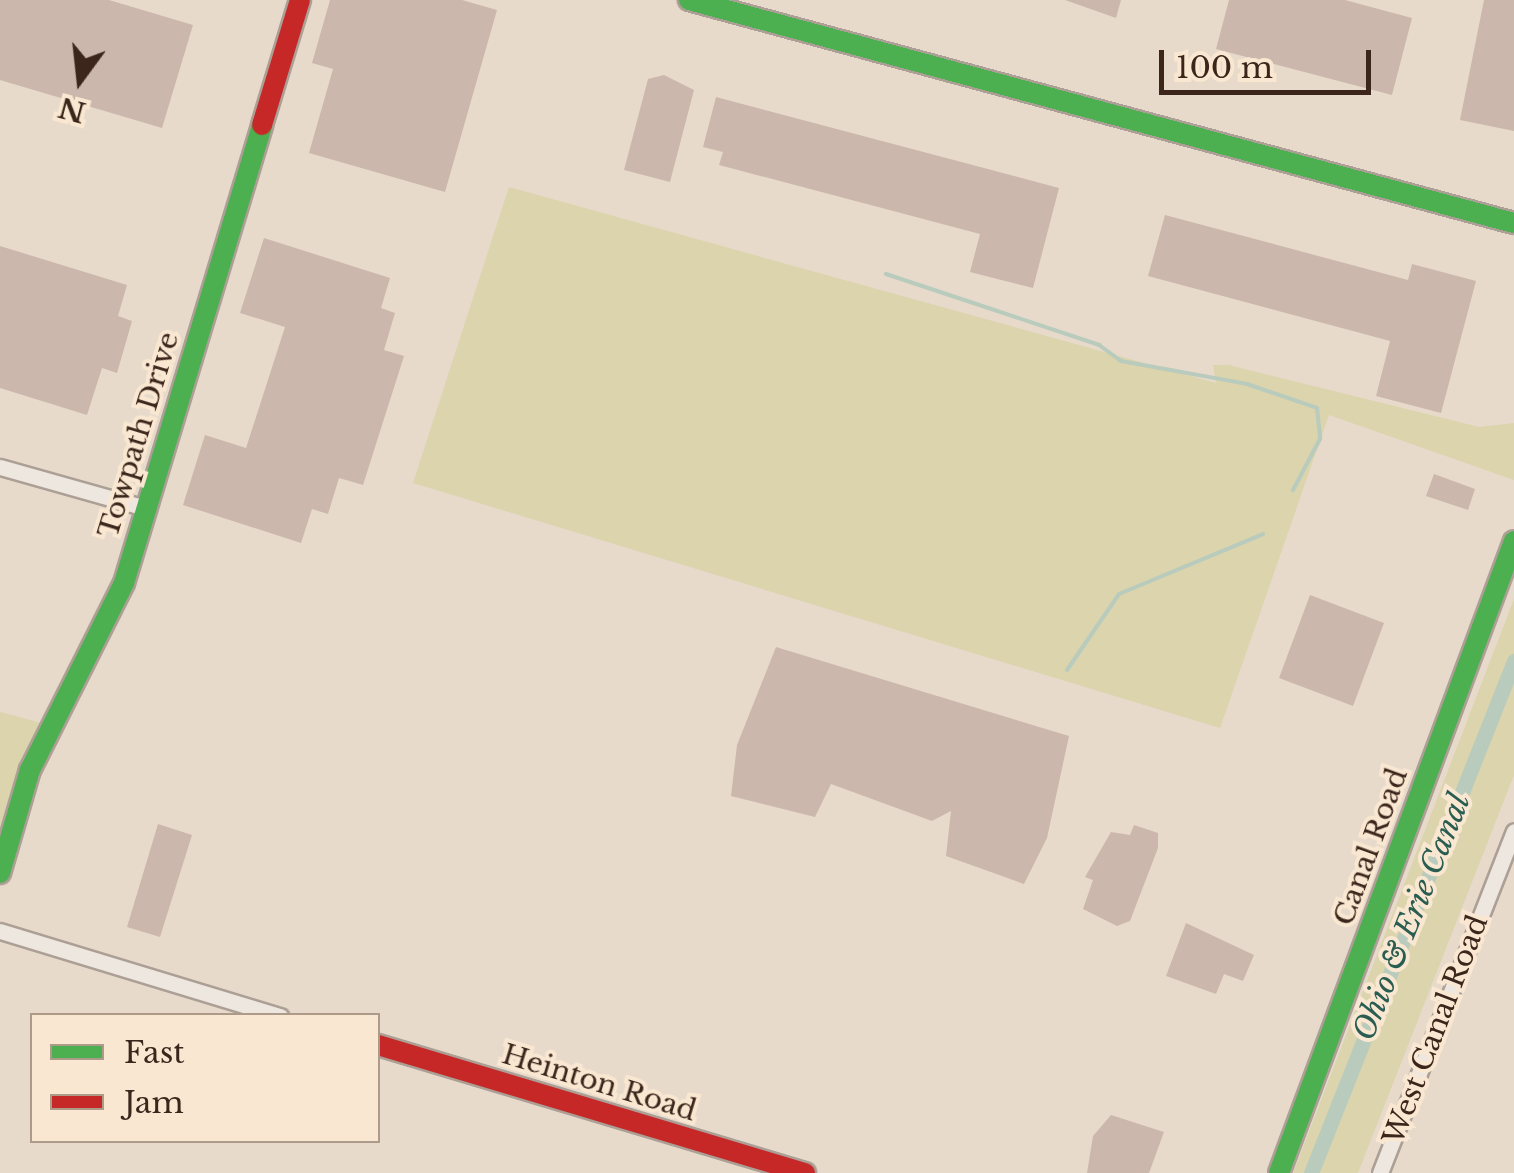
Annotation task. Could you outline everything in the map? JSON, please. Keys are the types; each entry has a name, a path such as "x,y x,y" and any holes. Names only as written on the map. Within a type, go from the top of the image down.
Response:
{"street":[{"name":"Towpath Drive","path":"0,873 30,770 124,583 300,0"},
{"path":"689,0 1514,223"},
{"path":"0,467 146,508"},
{"name":"Canal Road","path":"1279,1173 1514,540"},
{"name":"West Canal Road","path":"1380,1173 1514,831"},
{"path":"0,932 270,1013"},
{"name":"Heinton Road","path":"380,1046 805,1173"}],"shaded area":[{"path":"509,187 1216,383 1213,365 1229,365 1479,427 1514,423 1514,480 1329,415 1220,728 413,483"},
{"path":"1514,599 1514,775 1358,1173 1293,1173"},
{"path":"0,712 49,725 0,873"}],"building":[{"path":"0,0 109,0 193,25 162,128 0,80"},
{"path":"330,0 462,0 497,10 445,192 309,153 333,69 312,63"},
{"path":"1065,0 1121,0 1116,18"},
{"path":"1229,0 1345,0 1412,18 1392,95 1216,49"},
{"path":"1484,0 1514,0 1514,131 1460,120"},
{"path":"664,75 694,90 670,182 624,170 648,79"},
{"path":"716,97 1059,188 1033,288 970,272 980,234 719,165 723,152 703,147"},
{"path":"1165,215 1408,280 1412,264 1476,281 1441,413 1376,396 1390,341 1148,276"},
{"path":"264,238 390,278 381,308 395,313 384,350 404,356 363,485 339,478 328,514 312,509 301,543 183,505 205,435 246,448 285,327 240,313"},
{"path":"0,246 127,285 118,316 132,321 117,373 102,368 87,415 0,388"},
{"path":"1434,474 1475,489 1468,510 1426,496"},
{"path":"1310,595 1384,623 1353,706 1279,678"},
{"path":"776,647 1069,736 1047,838 1024,884 946,856 951,811 932,821 831,784 815,817 731,796 737,745"},
{"path":"158,824 192,835 160,937 127,927"},
{"path":"1134,825 1158,833 1158,848 1130,921 1117,926 1083,909 1093,880 1085,877 1111,832 1130,835"},
{"path":"1186,923 1254,955 1243,981 1224,974 1216,994 1166,976"},
{"path":"1111,1115 1164,1132 1149,1173 1087,1173 1093,1136"}],"waterway":[{"path":"886,274 1099,345 1121,361 1247,384 1317,408 1320,439 1293,490"},
{"path":"1067,670 1119,594 1263,534"},
{"name":"Ohio & Erie Canal","path":"1311,1173 1514,661"}],"traffic: fast":[{"path":"689,0 1514,223"},
{"path":"0,873 30,770 124,583 262,125"},
{"path":"1279,1173 1514,541"}],"traffic: jam":[{"path":"262,125 300,0"},
{"path":"380,1046 805,1173"}]}
